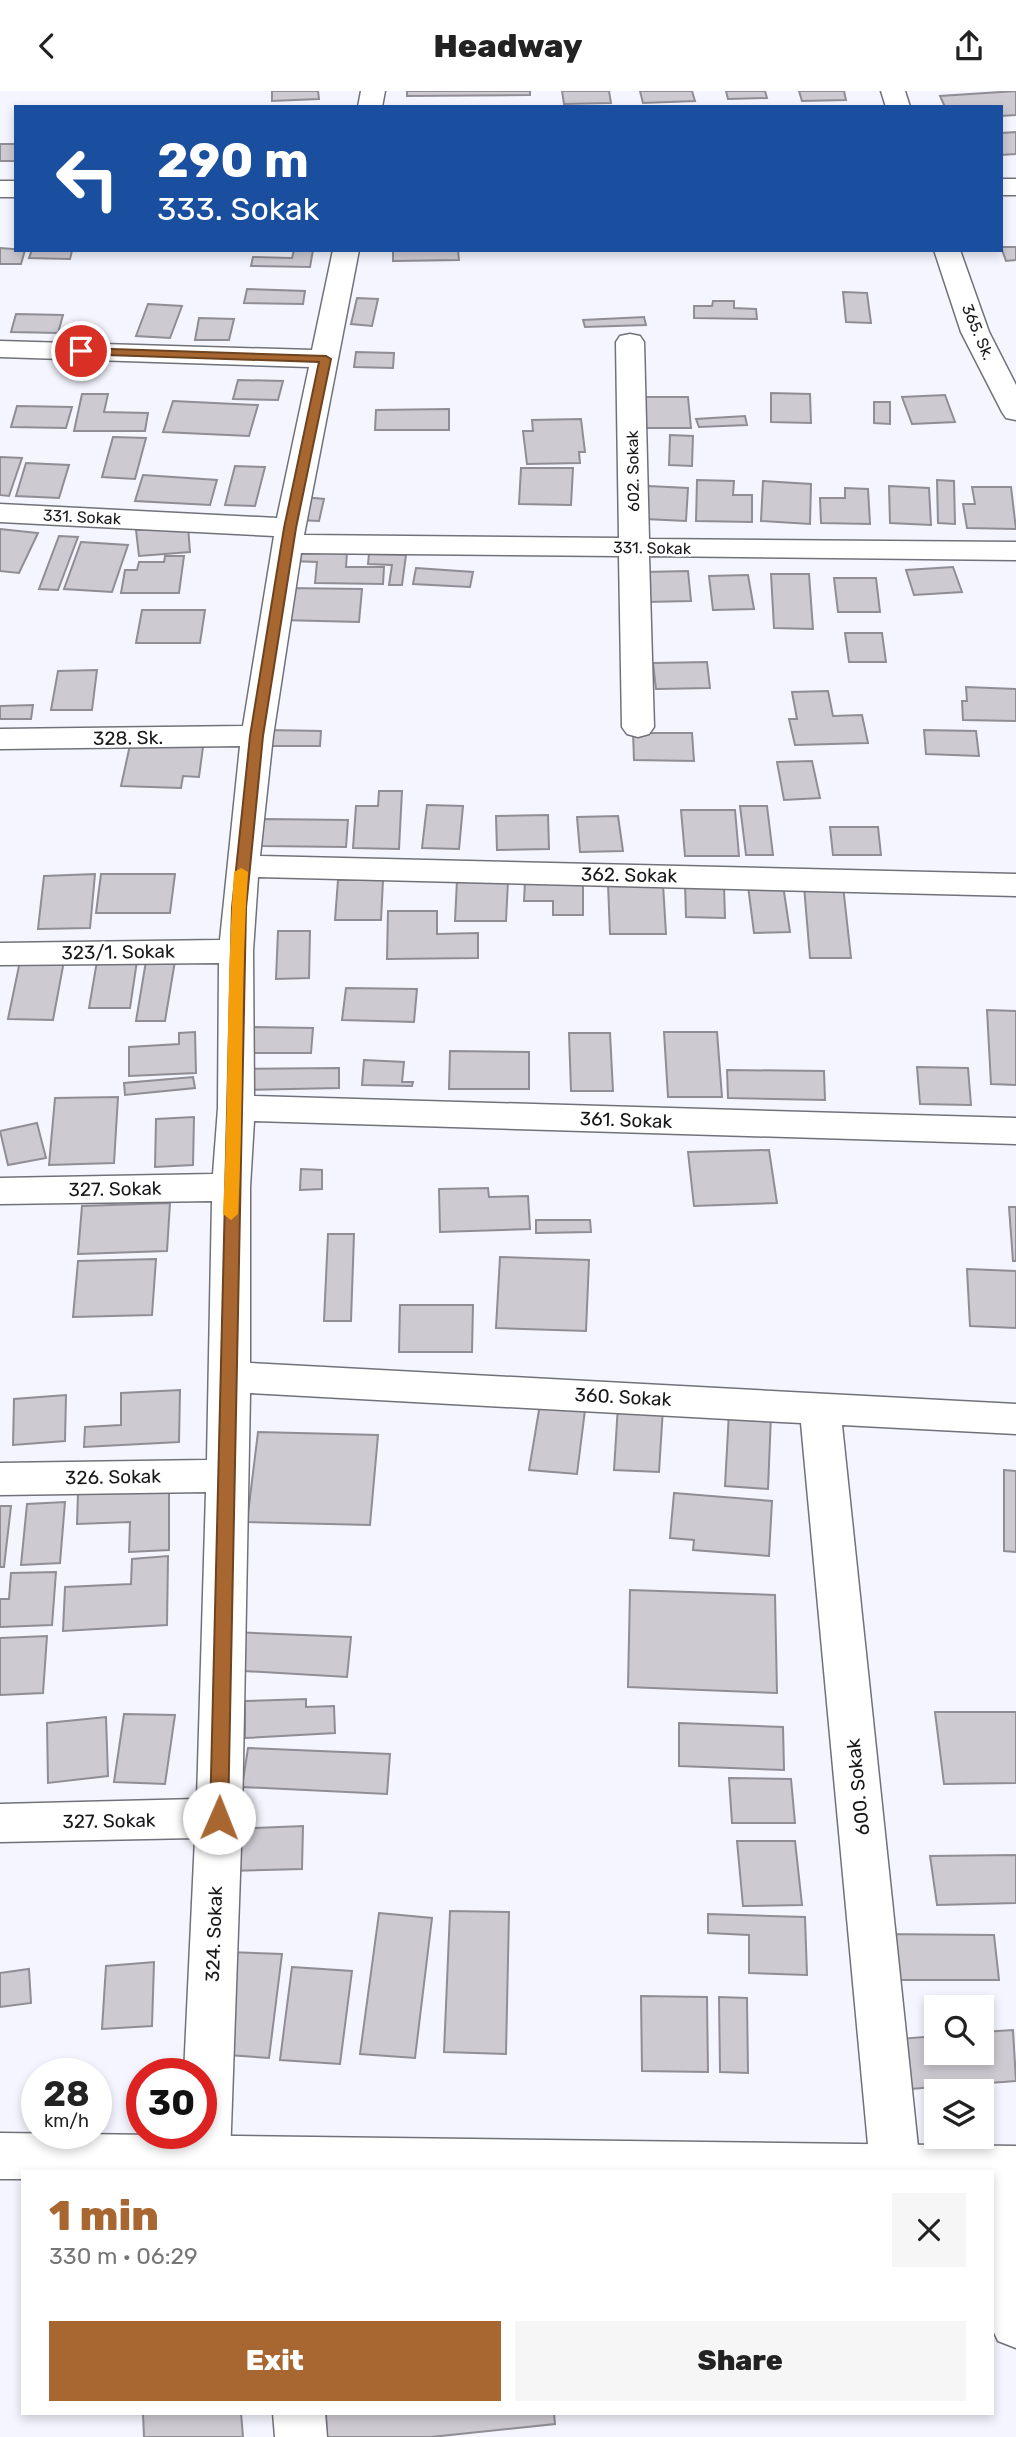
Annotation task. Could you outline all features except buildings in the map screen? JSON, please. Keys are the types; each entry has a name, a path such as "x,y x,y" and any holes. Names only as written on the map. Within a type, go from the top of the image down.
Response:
{"street":[{"name":"324. Sokak","path":"205,2157 219,1818 230,1377 231,1187 236,1108 236,951 242,866 257,736 289,536 346,252"},
{"name":"365. Sk.","path":"948,252 975,332 1016,412"},
{"name":"602. Sokak","path":"630,342 638,727"},
{"path":"0,349 326,359"},
{"name":"331. Sokak","path":"0,513 289,536 635,548 1016,551"},
{"name":"328. Sk.","path":"0,739 257,736"},
{"name":"362. Sokak","path":"242,866 1016,885"},
{"name":"323/1. Sokak","path":"0,954 236,951"},
{"name":"361. Sokak","path":"236,1108 1016,1131"},
{"name":"327. Sokak","path":"0,1191 231,1187"},
{"name":"360. Sokak","path":"230,1377 1016,1419"},
{"name":"600. Sokak","path":"820,1407 895,2167"},
{"name":"326. Sokak","path":"0,1479 227,1476"},
{"name":"327. Sokak","path":"0,1823 219,1818"},
{"path":"0,2156 205,2157 283,2167 895,2167 929,2170"},
{"path":"996,2176 1016,2323"},
{"path":"299,2415 301,2437"}],"slow traffic":[{"path":"231,1214 236,1108 236,951 241,872"}],"route":[{"path":"81,351 326,359 290,528 257,736 242,866 236,951 236,1108 231,1187 230,1377 219,1818"}]}
